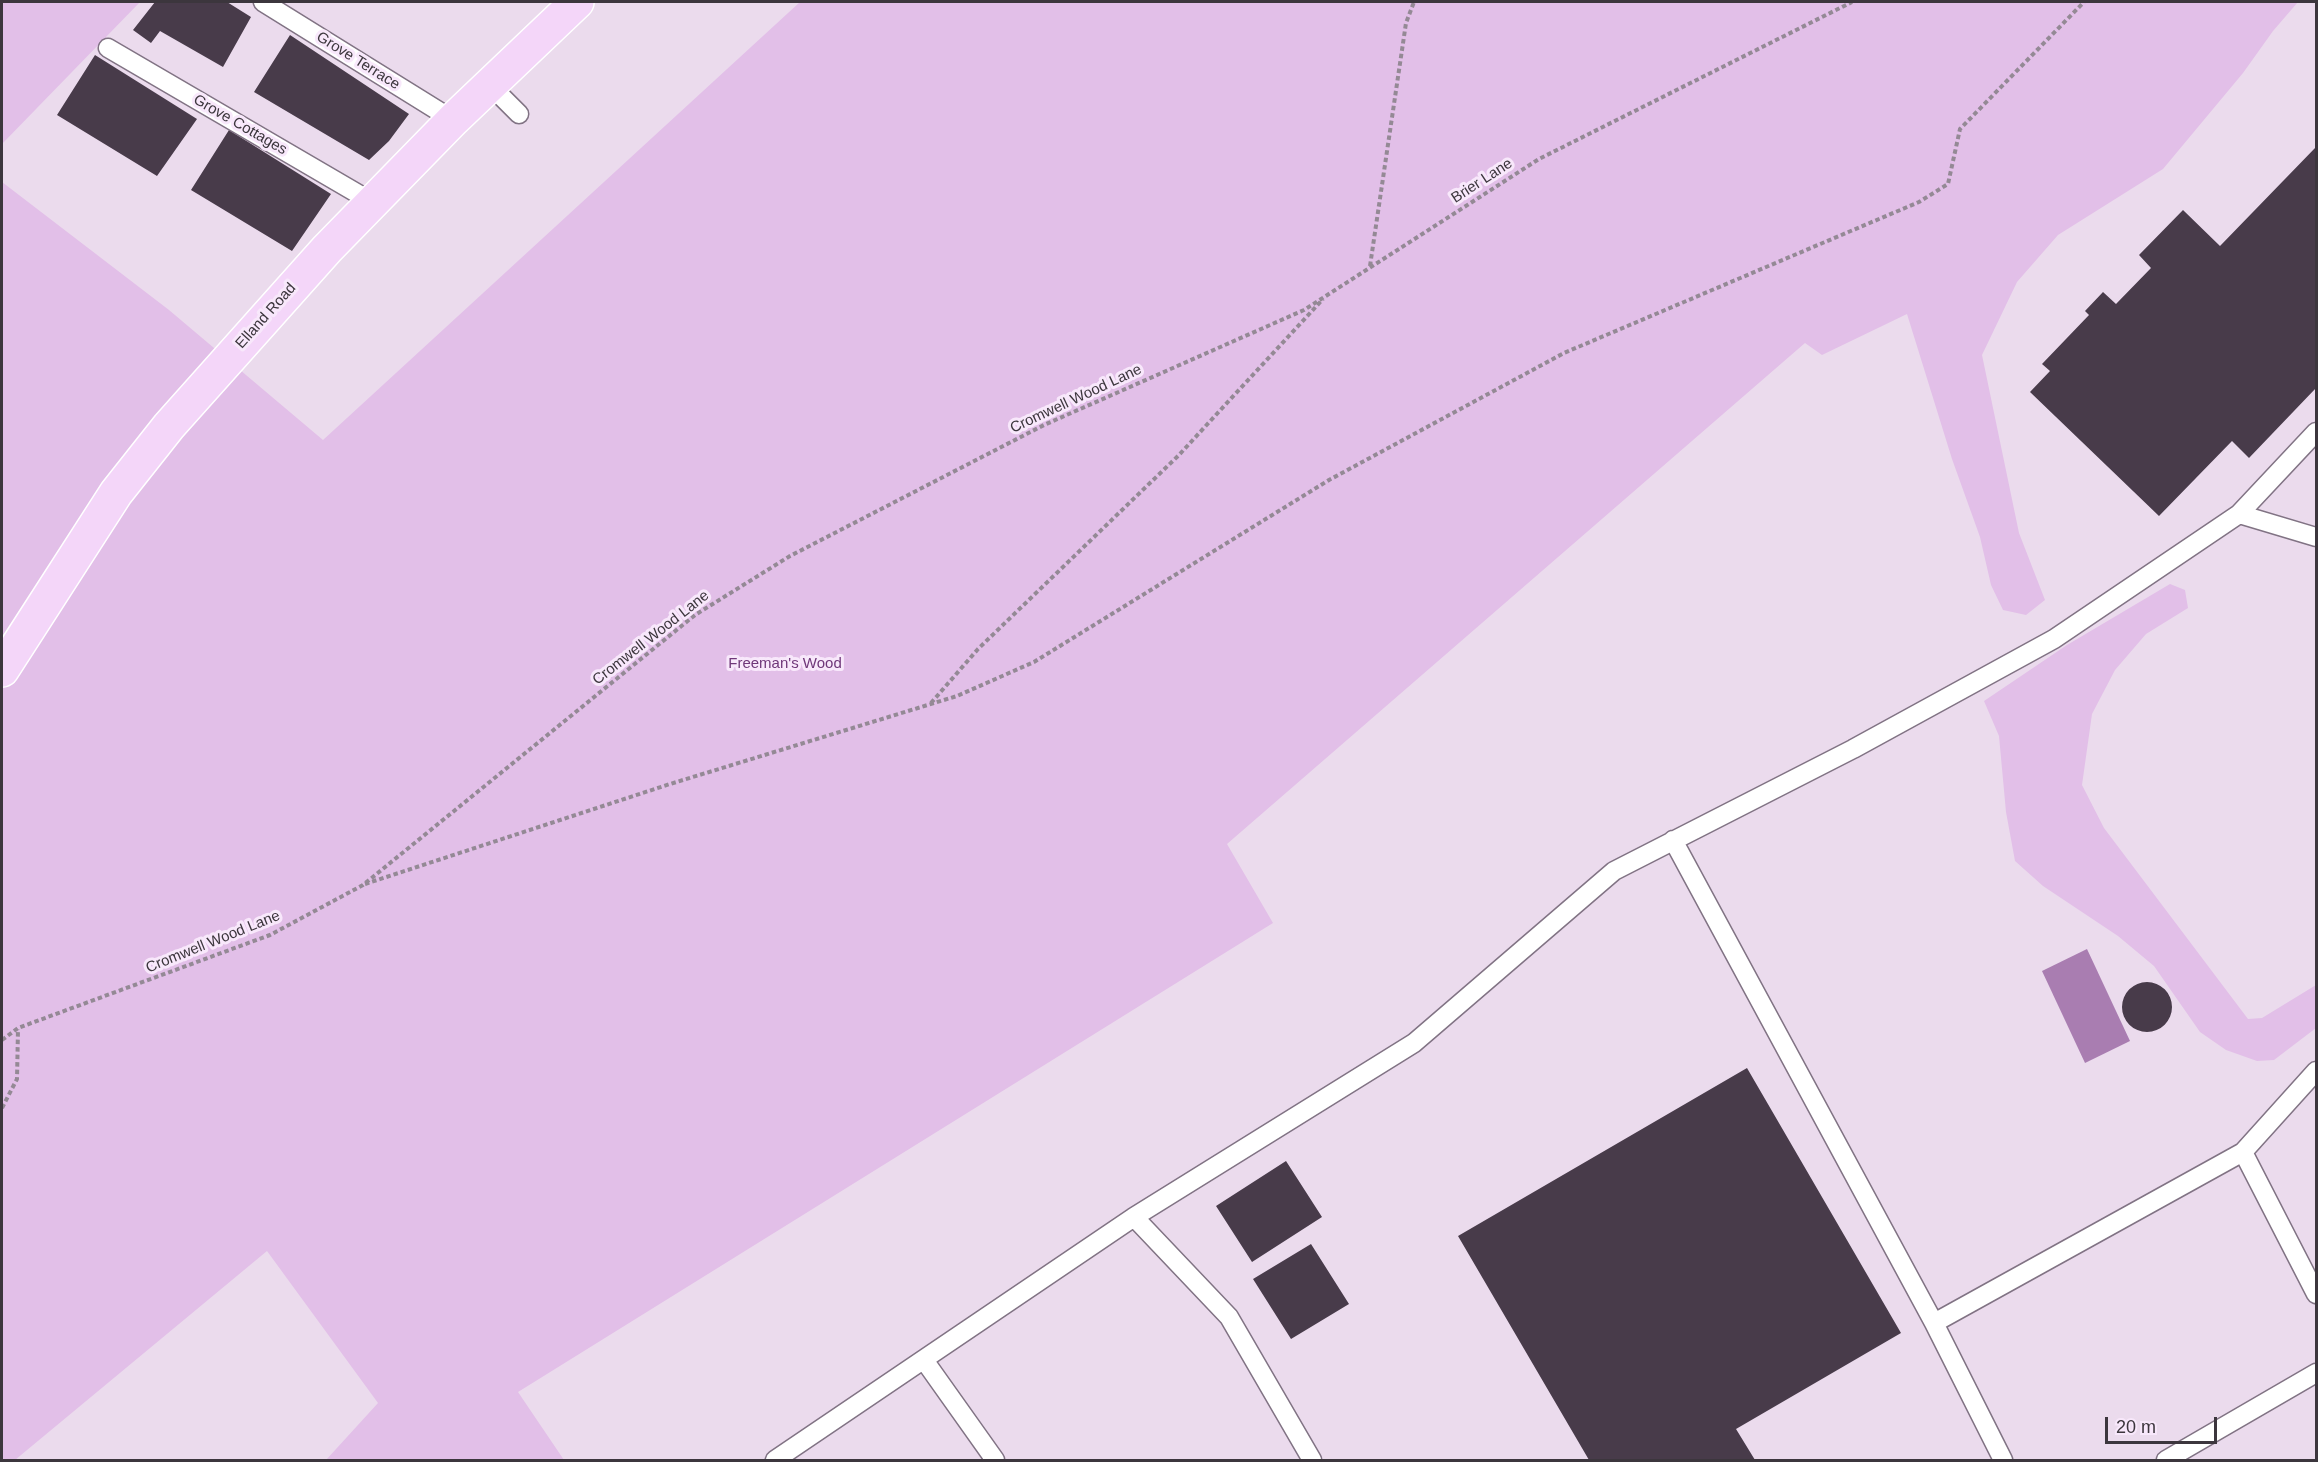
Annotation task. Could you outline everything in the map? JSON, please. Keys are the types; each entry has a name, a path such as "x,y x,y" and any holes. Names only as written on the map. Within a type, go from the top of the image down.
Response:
{"main road":[{"name":"Elland Road","path":"2,670 116,493 169,426 372,202 453,120 577,2"}],"lane":[{"name":"Grove Terrace","path":"263,2 453,120"},
{"name":"Grove Cottages","path":"108,48 372,202"},
{"path":"490,85 519,114"},
{"path":"775,1461 1134,1217 1414,1043 1614,871 1853,749 2054,639 2240,514 2316,432"},
{"path":"2240,514 2316,537"},
{"path":"1672,840 1934,1323 2003,1461"},
{"path":"1934,1323 2243,1152 2316,1071"},
{"path":"2243,1152 2316,1294"},
{"path":"1134,1217 1229,1317 1312,1461"},
{"path":"924,1360 995,1461"},
{"path":"2166,1461 2316,1373"}],"path":[{"path":"1370,267 1406,23 1414,2"},
{"name":"Brier Lane","path":"1370,267 1539,159 1852,2"},
{"path":"363,885 670,784 957,696 1034,662 1329,480 1564,352 1919,202 1948,184 1960,129 2084,2"},
{"name":"Cromwell Wood Lane","path":"2,1040 18,1028 270,935 363,885 695,615 790,556 1044,425 1304,310 1370,267"},
{"path":"930,704 978,650 1178,456 1328,294"},
{"path":"2,1108 17,1080 18,1028"}],"green space":[{"path":"2,2 140,2 2,144"},
{"name":"Freeman's Wood","path":"800,2 2298,2 2273,31 2243,73 2163,169 2058,235 2017,282 1982,355 2019,533 2045,600 2026,615 2003,610 1991,585 1980,537 1952,459 1907,314 1822,355 1805,343 1227,844 1273,923 518,1392 564,1460 326,1460 378,1403 267,1251 15,1460 2,1460 2,182 169,310 323,440"},
{"path":"2170,584 2185,590 2188,608 2146,634 2115,670 2092,714 2082,785 2104,828 2248,1019 2262,1018 2316,985 2316,1028 2274,1060 2257,1061 2226,1050 2200,1032 2154,966 2118,936 2043,886 2015,861 2006,812 1999,736 1984,701 2067,645"}],"shaded area":[{"path":"2087,949 2130,1041 2085,1063 2042,971"}],"building":[{"path":"155,2 227,2 251,17 223,67 160,31 151,43 133,30"},
{"path":"290,35 409,114 389,141 369,160 254,92"},
{"path":"95,55 197,119 157,176 57,115"},
{"path":"229,130 331,194 292,251 191,190"},
{"path":"2316,147 2316,388 2249,458 2232,441 2159,516 2030,392 2050,371 2042,364 2089,315 2085,311 2103,292 2116,304 2151,268 2139,255 2183,210 2220,246"},
{"path":"2147,982 2156,984 2167,993 2172,1007 2170,1016 2161,1027 2147,1032 2138,1030 2127,1021 2122,1007 2124,998 2133,987"},
{"path":"1747,1068 1901,1333 1736,1429 1755,1460 1589,1460 1458,1236"},
{"path":"1286,1161 1322,1217 1252,1262 1216,1206"},
{"path":"1311,1244 1349,1304 1291,1339 1253,1279"}]}
